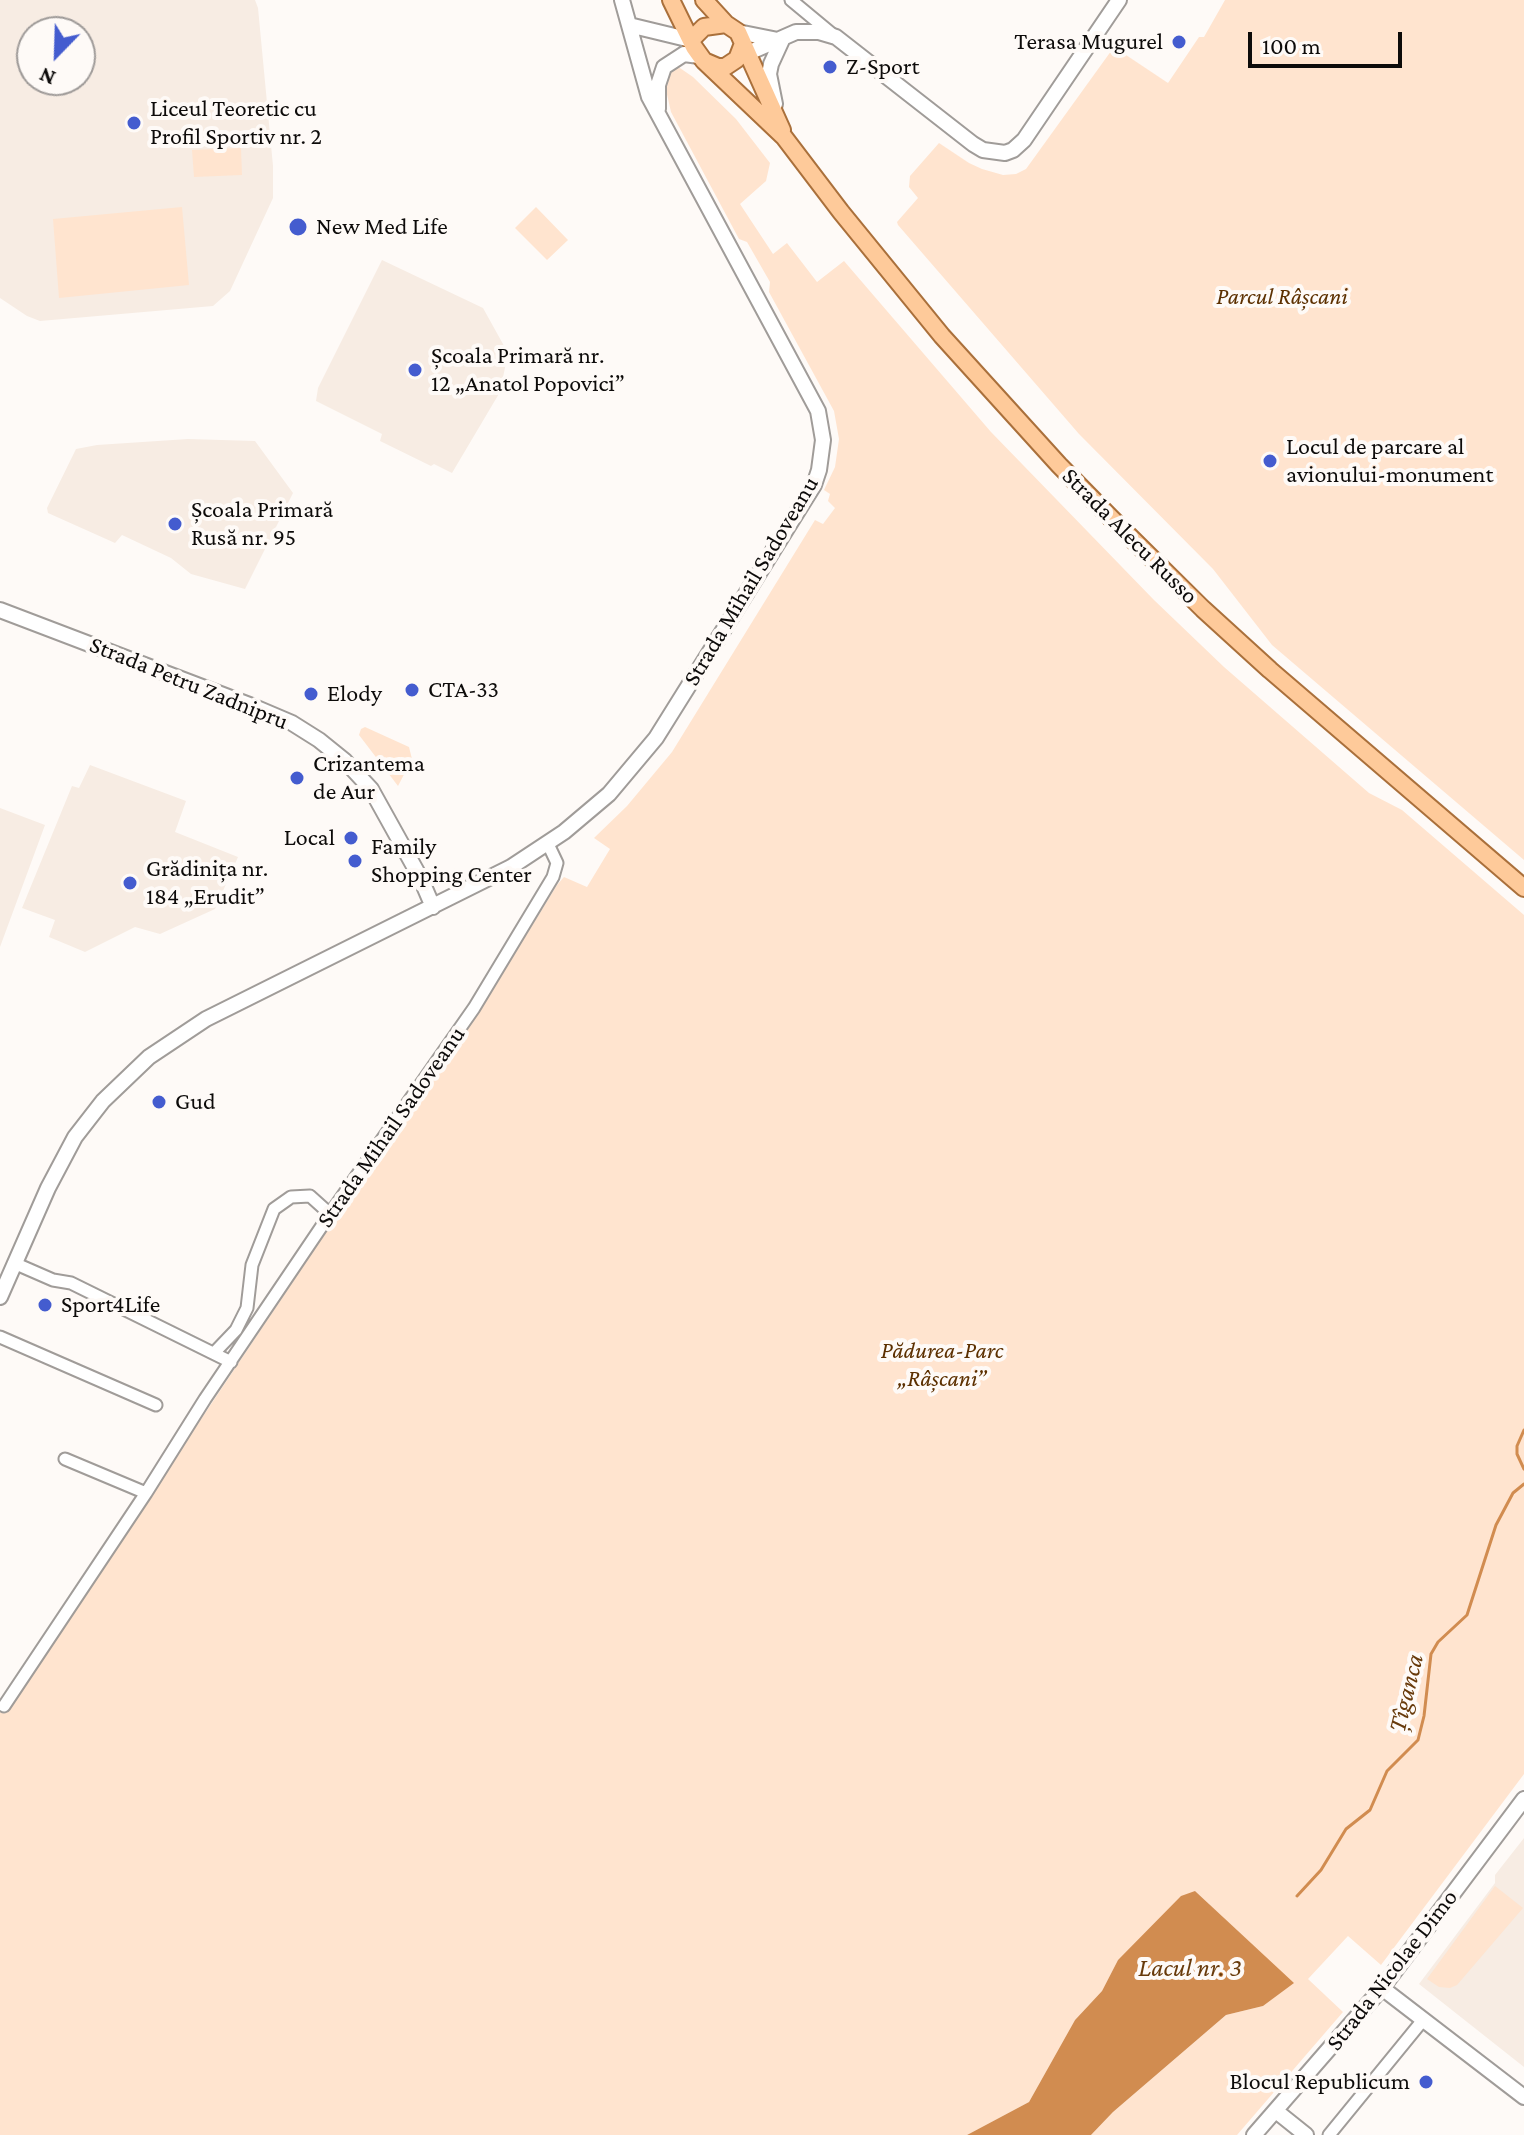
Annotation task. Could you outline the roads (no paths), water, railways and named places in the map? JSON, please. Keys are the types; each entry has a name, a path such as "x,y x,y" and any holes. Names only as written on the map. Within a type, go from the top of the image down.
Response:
{"main road":[{"name":"Strada Mihail Sadoveanu","path":"0,1297 75,1137 103,1101 149,1057 206,1019 483,882 548,844 609,794 656,738 814,485 822,454 822,427 818,411 649,97 622,0"},
{"path":"671,0 691,40"},
{"name":"Strada Alecu Russo","path":"704,0 737,43 784,137"},
{"path":"691,40 704,27 737,43 782,40 804,31 836,37 973,144 983,150 1005,153 1024,140 1119,0"},
{"path":"629,25 691,40"},
{"path":"648,31 640,33 636,50 643,65 652,70 664,67 684,54 718,67 732,64 737,43"},
{"name":"Strada Alecu Russo","path":"691,40 702,59 784,137 942,336 1111,518 1270,670 1524,888"},
{"path":"737,43 782,40"},
{"path":"777,119 769,74 782,40"},
{"path":"659,113 657,93 664,67"},
{"name":"Strada Petru Zadnipru","path":"0,610 276,716 319,740 345,761 371,789 433,907"},
{"name":"Strada Nicolae Dimo","path":"1254,2135 1382,1988 1524,1799"},
{"path":"1382,1988 1524,2097"},
{"path":"1276,2111 1306,2135"}],"street":[{"path":"791,0 836,37"},
{"name":"Strada Mihail Sadoveanu","path":"4,1706 330,1214 466,1020 545,889 557,863 548,844"},
{"path":"214,1353 236,1330 247,1308 252,1265 274,1209 291,1197 310,1196 330,1214"},
{"path":"14,1263 53,1280 71,1283 231,1362"},
{"path":"0,1337 156,1405"},
{"path":"65,1459 146,1493"},
{"path":"1329,2135 1423,2020"}],"water":[{"name":"Lacul nr. 3","path":"1195,1891 1294,1983 1263,2006 1226,2015 1113,2112 1091,2135 967,2135 1029,2102 1075,2020 1102,1991 1118,1960 1181,1896"}],"waterway":[{"name":"Țîganca","path":"1524,1430 1517,1446 1524,1469"},
{"name":"Țîganca","path":"1297,1896 1321,1870 1346,1829 1370,1810 1387,1771 1418,1740 1431,1654 1438,1642 1467,1615 1496,1525 1513,1493 1524,1484"}],"place":[{"name":"Terasa Mugurel","path":"1179,42"},
{"name":"Z-Sport","path":"830,67"},
{"name":"Liceul Teoretic cu Profil Sportiv nr. 2","path":"134,123"},
{"name":"New Med Life","path":"298,227"},
{"name":"Școala Primară nr. 12 „Anatol Popovici”","path":"415,370"},
{"name":"Locul de parcare al avionului-monument","path":"1270,461"},
{"name":"Școala Primară Rusă nr. 95","path":"175,524"},
{"name":"CTA-33","path":"412,690"},
{"name":"Elody","path":"311,694"},
{"name":"Crizantema de Aur","path":"297,778"},
{"name":"Local","path":"351,838"},
{"name":"Family Shopping Center","path":"355,861"},
{"name":"Grădinița nr. 184 „Erudit”","path":"130,883"},
{"name":"Gud","path":"159,1102"},
{"name":"Sport4Life","path":"45,1305"},
{"name":"Blocul Republicum","path":"1426,2082"}],"park label":[{"name":"Parcul Râșcani","path":"1282,297"},
{"name":"Pădurea-Parc „Râșcani”","path":"942,1365"}]}
